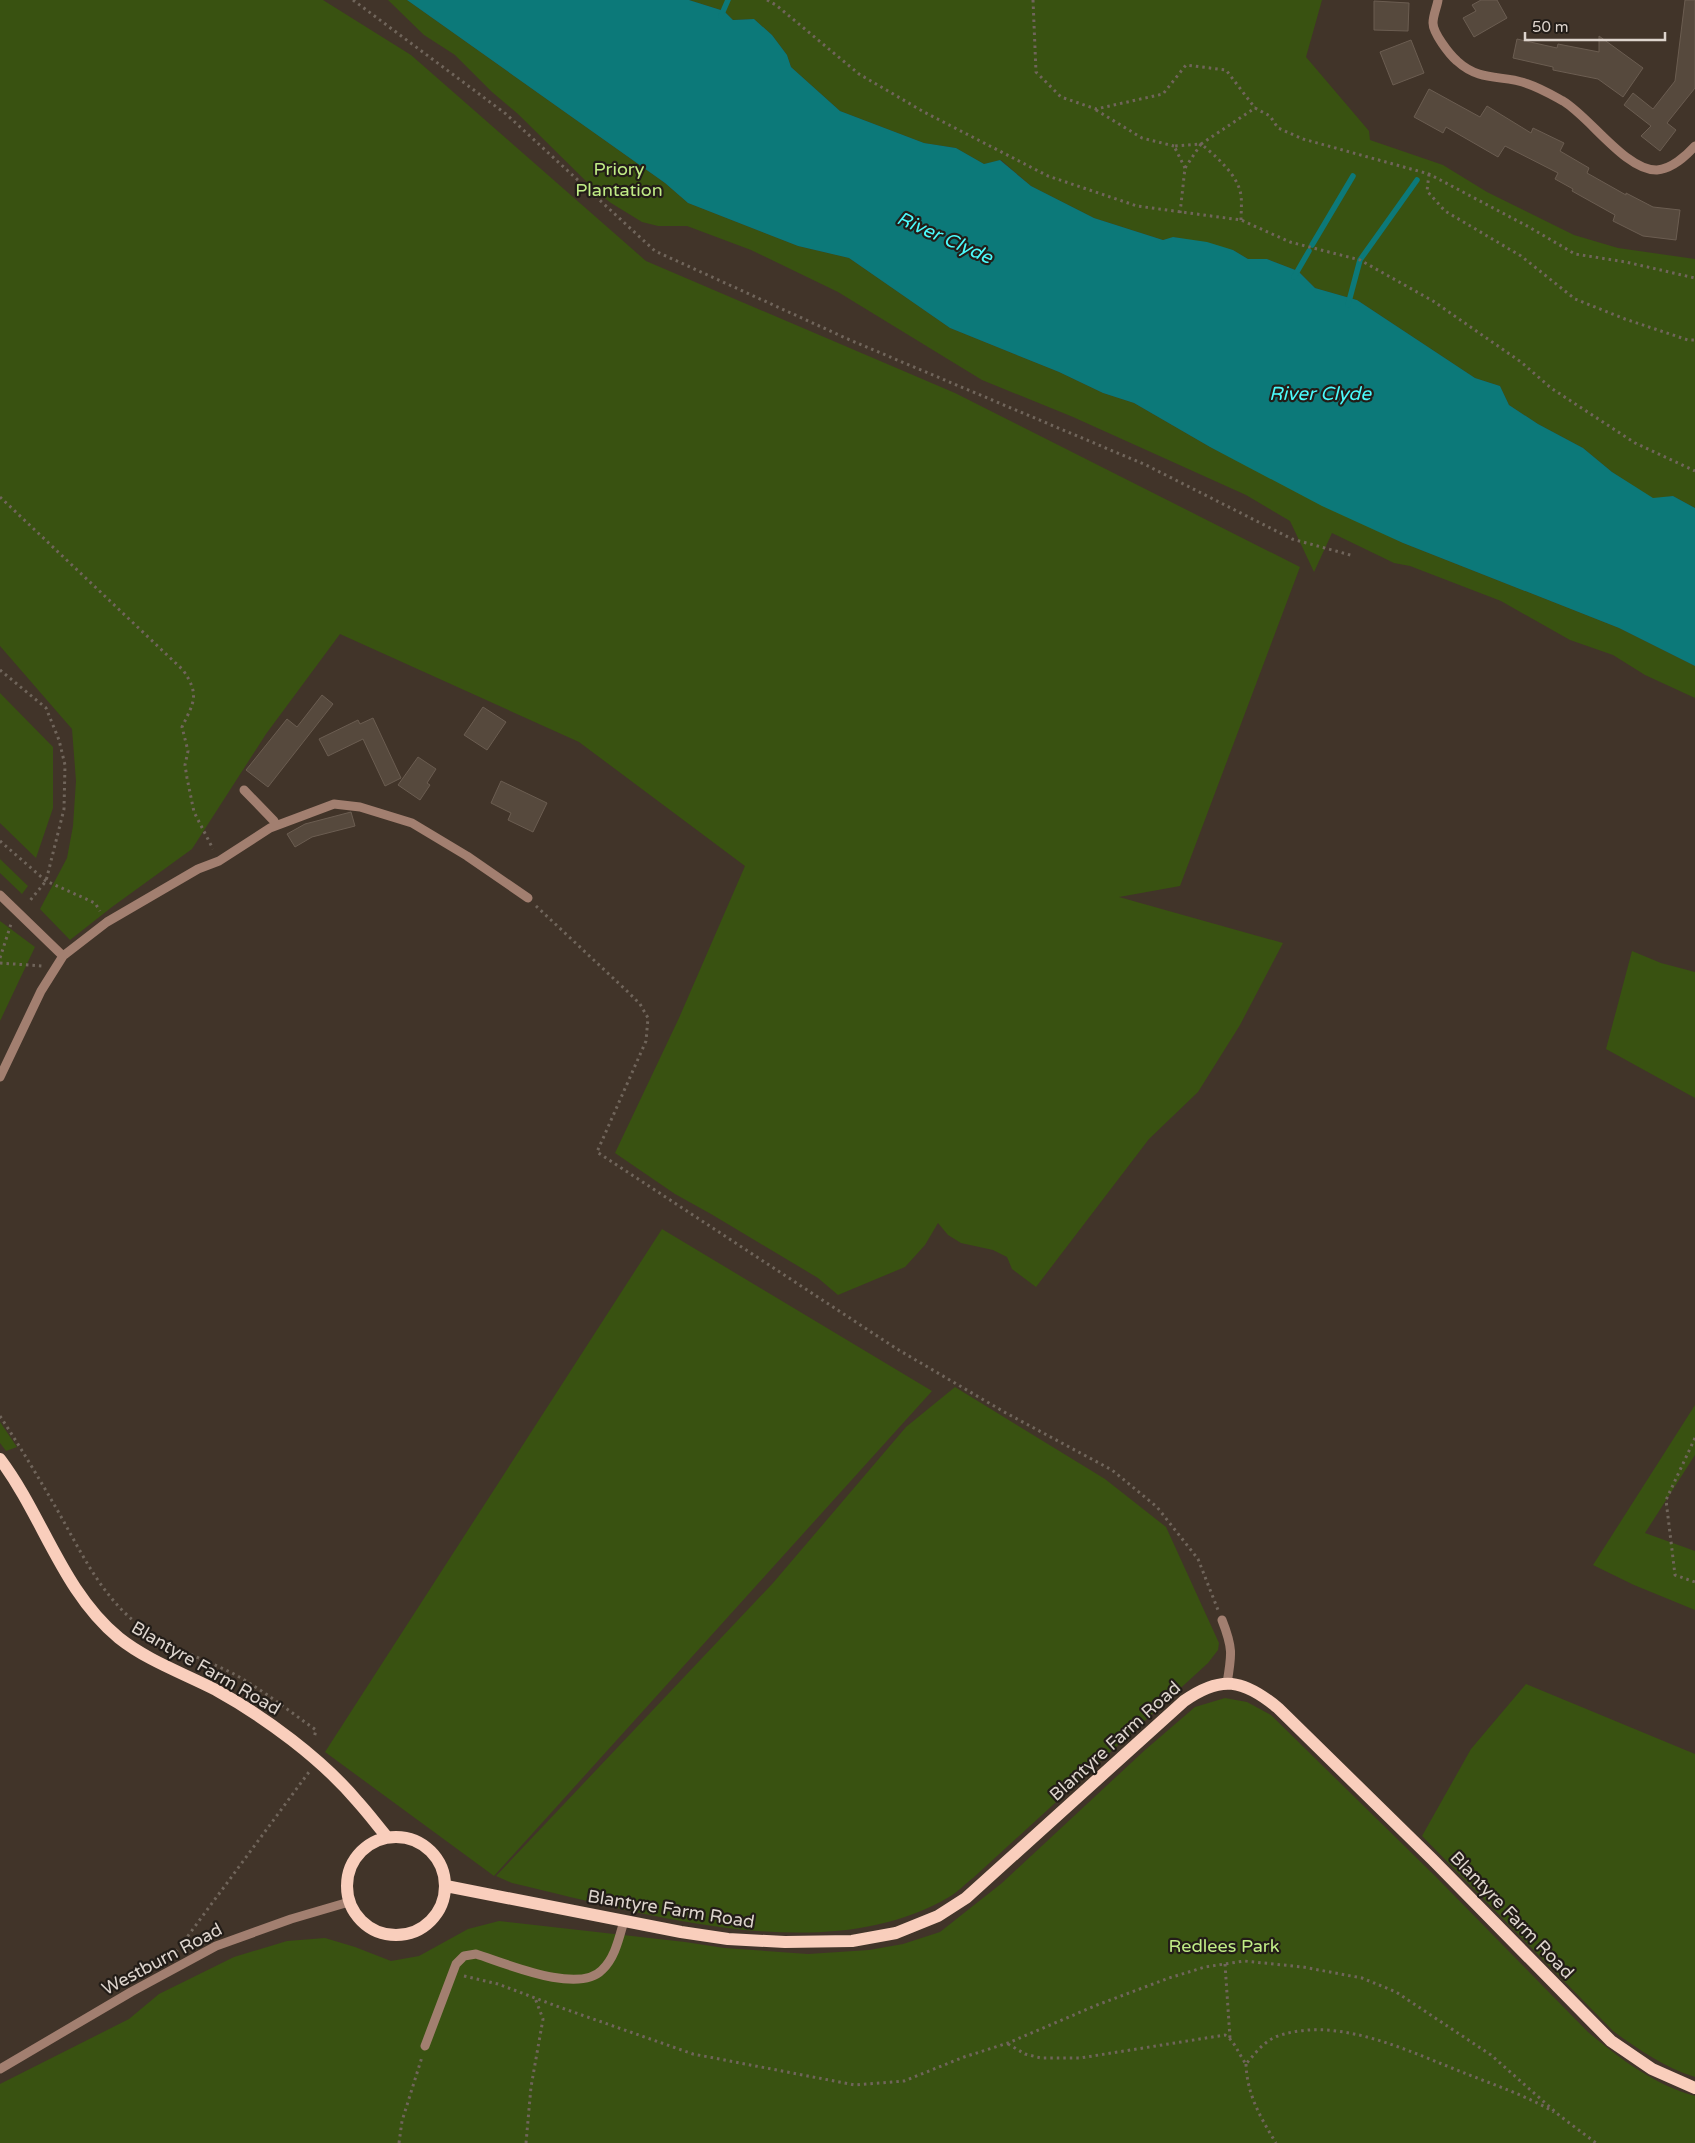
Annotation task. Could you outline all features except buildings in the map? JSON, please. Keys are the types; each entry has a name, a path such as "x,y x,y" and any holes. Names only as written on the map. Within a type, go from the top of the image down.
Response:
{"main road":[{"name":"Blantyre Farm Road","path":"0,1459 75,1586 98,1618 109,1629 142,1654 234,1700 306,1751 358,1800 386,1837"},
{"name":"Blantyre Farm Road","path":"446,1886 624,1921 728,1939 785,1942 852,1941 896,1933 923,1924 952,1908 978,1888 1184,1701 1199,1690 1214,1684 1227,1683 1238,1685 1258,1694 1278,1708 1432,1859 1611,2041 1652,2069 1695,2088"},
{"path":"386,1837 403,1837 418,1841 431,1851 440,1863 446,1878 446,1894 440,1909 431,1922 418,1931 403,1935 386,1935 370,1928 358,1917 349,1902 347,1886 350,1869 358,1854 371,1844 386,1837"}],"street":[{"path":"1438,0 1433,24 1442,44 1457,62 1481,76 1527,83 1564,102 1588,120 1608,143 1634,163 1657,170 1681,161 1695,146"},
{"path":"244,790 274,821"},
{"path":"0,1077 41,991 63,956 107,922 198,869 219,861 270,828 334,804 360,807 412,822 467,856 528,898"},
{"path":"0,895 63,956"},
{"path":"1222,1620 1229,1638 1232,1655 1227,1683"},
{"name":"Westburn Road","path":"0,2069 131,1992 216,1946 291,1919 349,1902"},
{"path":"425,2046 456,1964 464,1956 476,1954 560,1980 589,1978 602,1971 612,1958 624,1921"}],"path":[{"path":"353,0 506,114 656,251 850,340 1146,465 1292,539 1354,556"},
{"path":"767,0 776,5 859,74 924,112 1048,176 1137,206 1180,214 1241,220 1290,242 1360,260 1433,301 1521,362 1551,388 1634,444 1695,471"},
{"path":"1033,0 1036,72 1061,98 1096,110 1142,138 1174,146 1201,144 1221,160 1234,180 1241,194 1241,220"},
{"path":"1096,110 1163,94 1186,65 1226,70 1255,108 1270,116 1278,128 1303,138 1429,174 1529,227 1575,254 1626,262 1695,278"},
{"path":"1180,214 1185,168 1201,144 1255,108"},
{"path":"1174,146 1185,168"},
{"path":"1429,174 1427,191 1445,211 1521,256 1575,299 1625,319 1688,340 1695,340"},
{"path":"0,497 183,670 192,684 194,702 182,727 188,751 185,765 194,812 219,861"},
{"path":"0,670 46,708 59,740 65,765 64,809 46,881"},
{"path":"0,841 46,881 95,903 107,922"},
{"path":"528,898 628,992 640,1004 648,1018 646,1041 597,1152 897,1349 1006,1413 1112,1470 1158,1507 1198,1559 1222,1620"},
{"path":"0,963 56,967"},
{"path":"0,1416 24,1452 86,1564 119,1607 151,1634 244,1680 316,1730 314,1739 306,1751"},
{"path":"1695,1438 1666,1500 1675,1575 1695,1582"},
{"path":"175,1954 316,1761"},
{"path":"454,1973 498,1984 693,2054 855,2085 904,2081 964,2057 1008,2043 1097,2004 1170,1978 1244,1961 1303,1967 1362,1978 1379,1984 1404,1998 1491,2055 1515,2074 1560,2116 1596,2143"},
{"path":"1225,1964 1230,2038 1238,2054 1246,2064 1247,2081 1257,2111 1276,2143"},
{"path":"526,2143 531,2087 543,2019 534,1998"},
{"path":"1246,2064 1267,2042 1279,2036 1307,2030 1353,2034 1382,2041 1533,2100 1560,2116"},
{"path":"1008,2043 1025,2054 1056,2059 1080,2058 1221,2035 1230,2038"},
{"path":"399,2143 402,2121 425,2046"}],"green space":[{"path":"0,0 323,0 411,55 646,261 955,393 1300,567 1180,886 1119,897 1283,943 1240,1025 1198,1092 1149,1139 1036,1287 1012,1269 1007,1257 993,1250 961,1243 948,1235 938,1223 925,1245 905,1267 838,1295 818,1278 675,1194 615,1153 679,1018 745,866 579,742 340,634 266,734 192,849 70,940 40,909 67,858 73,826 76,781 72,729 0,646"},
{"name":"Priory Plantation","path":"388,0 407,0 665,183 688,203 798,246 849,258 950,328 1059,372 1103,393 1134,403 1210,447 1403,543 1619,628 1695,666 1695,698 1645,675 1613,655 1570,640 1501,601 1410,566 1394,563 1332,533 1314,572 1290,521 1246,495 1073,417 982,380 838,292 751,250 687,226 658,226 642,222 597,192 455,55 424,35"},
{"path":"689,0 1322,0 1306,57 1369,131 1370,140 1443,165 1487,192 1574,235 1618,248 1695,259 1695,508 1673,496 1653,499 1612,472 1583,448 1538,424 1509,405 1500,386 1475,378 1357,300 1315,288 1298,271 1267,259 1248,259 1233,250 1174,237 1163,240 1094,218 1031,186 1001,160 984,164 956,148 924,143 840,111 791,67 787,55 772,35 754,19 733,20 724,11"},
{"path":"0,693 53,747 53,808 36,858 0,823"},
{"path":"0,859 28,886 22,894 0,873"},
{"path":"0,921 35,947 0,1021"},
{"path":"1632,951 1661,963 1695,972 1695,1098 1606,1049"},
{"path":"662,1229 932,1391 494,1876 325,1752"},
{"path":"955,1387 1105,1479 1166,1527 1219,1643 1218,1650 1208,1663 973,1878 949,1897 900,1919 847,1930 791,1933 733,1929 617,1908 512,1883 496,1876 773,1583 906,1427"},
{"path":"1695,1405 1695,1455 1645,1533 1695,1551 1695,1610 1634,1585 1593,1565"},
{"path":"0,1422 17,1447 6,1451 0,1443"},
{"path":"1526,1684 1695,1754 1695,2077 1662,2063 1613,2031 1422,1836 1471,1749"},
{"name":"Redlees Park","path":"1225,1698 1247,1702 1271,1715 1436,1877 1588,2032 1638,2070 1666,2085 1695,2096 1695,2143 0,2143 0,2084 129,2019 159,1994 234,1957 287,1941 325,1938 391,1961 419,1956 468,1929 499,1921 724,1948 808,1954 869,1950 903,1944 940,1932 1002,1883 1145,1750 1195,1707"}],"water":[{"name":"River Clyde","path":"407,0 689,0 724,11 733,20 754,19 772,35 787,55 791,67 840,111 924,143 956,148 984,164 1000,160 1031,186 1094,218 1163,240 1173,237 1207,242 1233,250 1248,259 1267,259 1298,271 1315,288 1357,300 1475,378 1500,386 1509,405 1538,424 1583,448 1612,472 1653,498 1673,496 1695,508 1695,666 1619,628 1403,543 1322,506 1210,447 1134,403 1103,393 1059,372 950,328 849,258 798,246 688,203 665,183"}],"waterway":[{"path":"721,16 728,0"},
{"path":"1312,245 1353,176"},
{"path":"1348,305 1360,260 1417,180"},
{"path":"1294,277 1309,251"}]}
